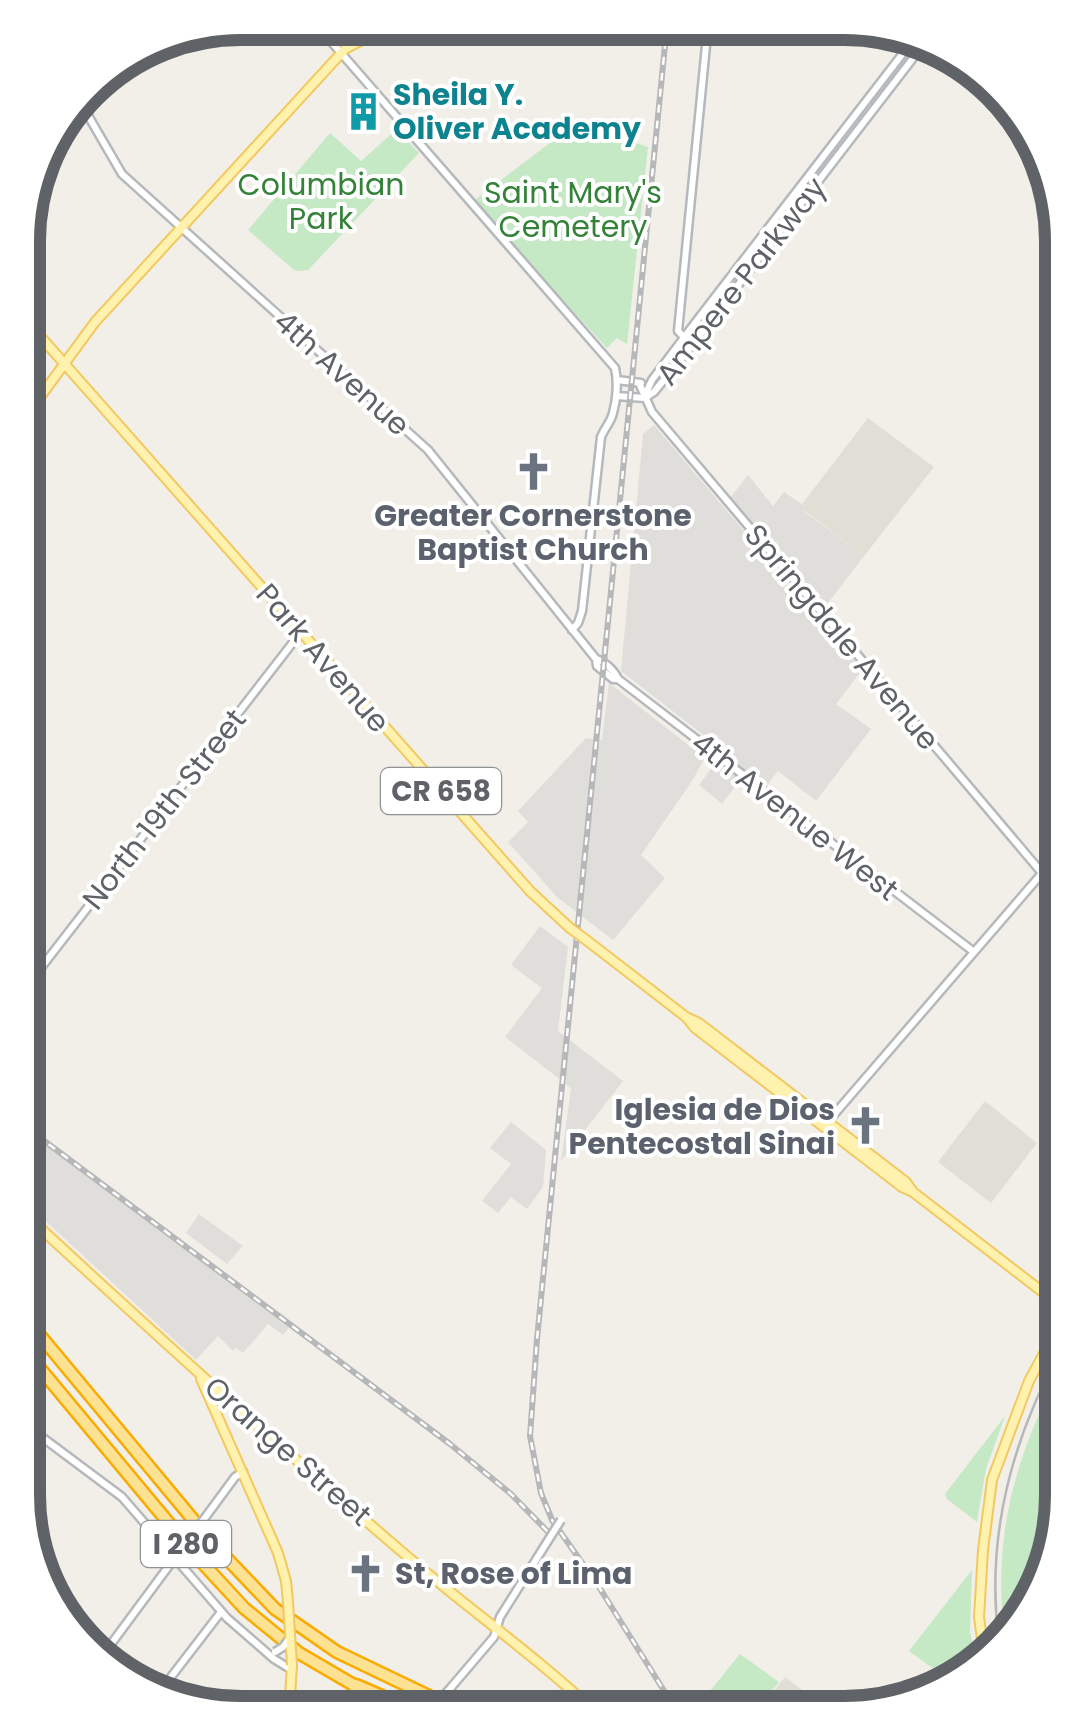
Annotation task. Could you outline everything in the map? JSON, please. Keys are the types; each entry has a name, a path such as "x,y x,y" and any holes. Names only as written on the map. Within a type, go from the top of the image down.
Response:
{"highway":[{"name":"I 280","path":"40,1335 215,1546 275,1608 337,1652 428,1696"},
{"name":"I 280","path":"40,1369 237,1602 291,1648 352,1684 364,1696"},
{"path":"352,1684 385,1696"}],"main road":[{"path":"40,398 96,322 342,53 360,40"},
{"name":"Park Avenue","path":"40,336 544,907 696,1021 902,1188 913,1192 1045,1294"},
{"name":"Orange Street","path":"40,1228 411,1559 578,1696"},
{"path":"982,1640 979,1622 983,1550 991,1484 1030,1378 1045,1351"},
{"path":"198,1372 286,1580 290,1696"}],"street":[{"path":"330,40 616,370 612,417 601,437 582,611 572,630"},
{"path":"692,345 678,331 707,40"},
{"name":"Ampere Parkway","path":"646,398 652,380 906,50"},
{"name":"Ampere Parkway","path":"646,398 692,345 917,54"},
{"name":"4th Avenue","path":"86,113 116,167 428,450 596,659 618,678"},
{"path":"617,380 652,380"},
{"name":"Springdale Avenue","path":"639,382 660,423 1042,874"},
{"path":"616,396 646,398"},
{"name":"North 19th Street","path":"40,971 301,632"},
{"name":"4th Avenue West","path":"618,678 974,952"},
{"path":"826,1125 1045,870"},
{"path":"40,1436 124,1500 221,1612 265,1652 292,1667"},
{"path":"109,1646 233,1479 243,1472"},
{"path":"443,1696 494,1637 500,1617 561,1520"},
{"path":"167,1682 221,1612"},
{"path":"265,1652 275,1652 290,1637"}],"shaded area":[{"path":"868,418 934,467 864,556 804,510 802,504"},
{"path":"654,425 862,670 836,704 871,729 816,801 778,771 768,784 748,769 722,804 699,785 724,751 621,671 643,434"},
{"path":"748,475 773,506 784,492 864,556 822,611 730,498"},
{"path":"609,683 705,758 641,855 665,878 613,940 557,897 508,842 528,822 518,811 586,738 602,740"},
{"path":"540,926 568,947 558,1031 623,1081 561,1161 571,1088 505,1037 542,988 511,965"},
{"path":"985,1101 1037,1143 991,1203 938,1162"},
{"path":"511,1122 546,1150 543,1187 527,1209 511,1197 498,1213 482,1201 511,1164 490,1148"},
{"path":"40,1140 289,1328 283,1335 268,1324 243,1353 236,1348 233,1351 218,1336 196,1360 40,1216"},
{"path":"199,1214 243,1246 227,1264 186,1233"},
{"path":"785,1677 810,1696 770,1696"}],"green space":[{"name":"Saint Mary's Cemetery","path":"576,123 648,147 627,344 617,338 607,348 472,202"},
{"name":"Columbian Park","path":"397,129 419,153 308,270 294,270 248,230 330,133 361,161"},
{"path":"1045,1401 1045,1508 1038,1547 1030,1572 1003,1617 1005,1531 1020,1464"},
{"path":"1005,1416 986,1469 977,1522 945,1494"},
{"path":"972,1570 970,1631 973,1648 938,1672 909,1651"},
{"path":"740,1654 779,1682 767,1696 706,1696"}],"tram line":[{"path":"998,1623 996,1565 1006,1490 1045,1381"}],"railway":[{"path":"666,40 530,1436 541,1493 552,1520 667,1696"},
{"path":"40,1138 450,1444 511,1494 552,1536"}],"place":[{"name":"Sheila Y. Oliver Academy","path":"363,111"},
{"name":"Greater Cornerstone Baptist Church","path":"533,471"},
{"name":"Iglesia de Dios Pentecostal Sinai","path":"865,1126"},
{"name":"St, Rose of Lima","path":"365,1573"}]}
